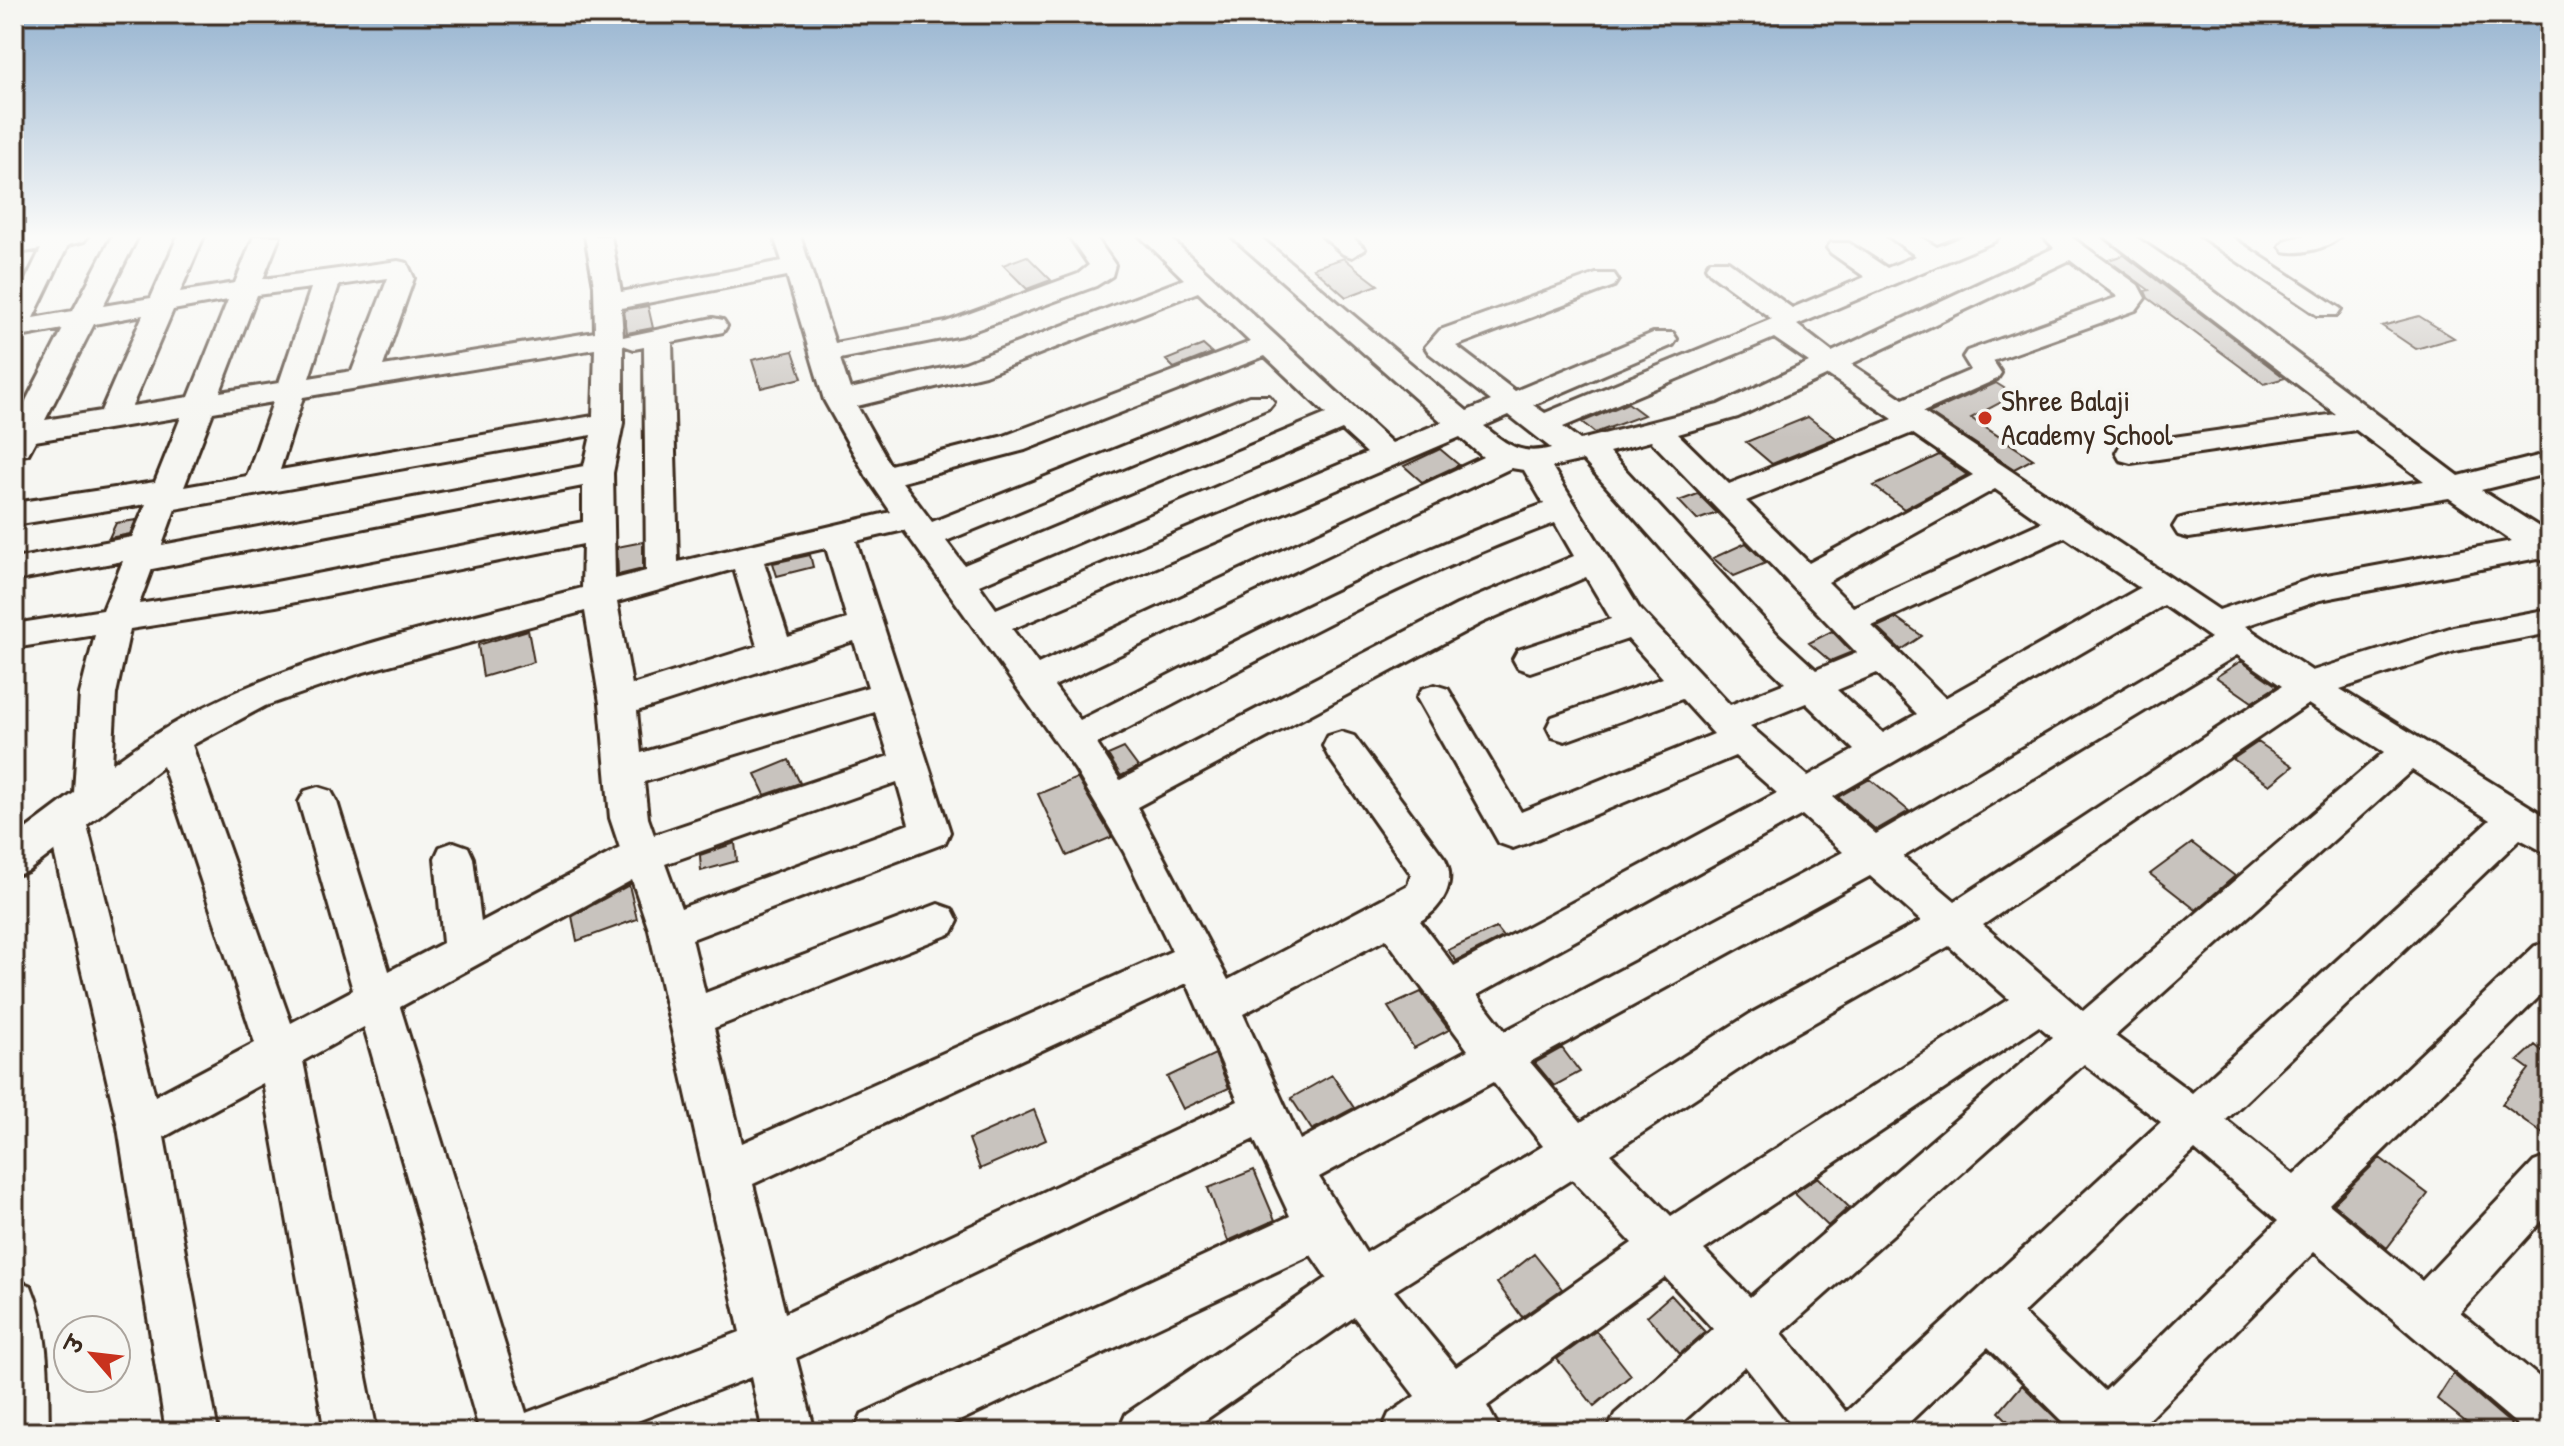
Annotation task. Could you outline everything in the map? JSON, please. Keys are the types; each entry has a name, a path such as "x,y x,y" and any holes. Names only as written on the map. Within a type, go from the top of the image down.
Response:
{"street":[{"path":"14,329 28,303"},
{"path":"19,443 91,303"},
{"path":"192,1432 140,1127 79,808 98,694 115,622 239,303"},
{"path":"260,484 319,303"},
{"path":"364,378 390,303"},
{"path":"606,303 609,329 608,423 598,473 599,595 618,703 629,818 669,930 789,1432"},
{"path":"19,443 112,419 364,378 609,329 669,303"},
{"path":"809,303 839,400 882,477 1075,739 1139,843 1218,1006 1263,1112 1320,1226 1359,1285 1462,1416"},
{"path":"825,353 952,329 1021,303"},
{"path":"839,400 917,385 975,369 1144,303"},
{"path":"1223,303 1388,456"},
{"path":"1323,303 1463,424 1520,460 1562,509 1633,625 1732,730 1804,796 1875,854 2085,1039 2194,1121 2550,1419"},
{"path":"1542,303 1442,341 1439,347 1511,404 1583,450 1767,645 1880,752"},
{"path":"1763,303 1785,322"},
{"path":"1543,425 1828,303"},
{"path":"1031,682 1520,460 1583,450 1728,411 1832,364 1947,303"},
{"path":"1724,498 1908,416 1987,373 1977,357 2127,303"},
{"path":"2213,303 2454,487 2548,548"},
{"path":"2318,303 2327,309"},
{"path":"14,329 162,304"},
{"path":"112,419 162,304"},
{"path":"1785,322 1782,331 1995,476 2308,686 2534,829 2194,1121 1862,1432"},
{"path":"609,329 658,336 713,326"},
{"path":"952,329 975,369"},
{"path":"658,336 662,577"},
{"path":"990,625 1663,339"},
{"path":"882,477 1014,443 1268,345"},
{"path":"1624,392 1663,428 1724,498 1804,580 1942,717"},
{"path":"14,860 172,739 252,697 353,662 746,555 837,533 917,527 1259,402"},
{"path":"957,581 1346,417"},
{"path":"2131,453 2365,419"},
{"path":"14,514 260,484 608,423"},
{"path":"2189,527 2454,487 2550,463"},
{"path":"14,570 141,553 598,473"},
{"path":"1804,580 1995,476"},
{"path":"1075,739 1385,582 1479,539 1562,509"},
{"path":"1847,623 2066,524"},
{"path":"15,641 276,594 597,530"},
{"path":"669,930 931,832 837,533"},
{"path":"1290,1169 1875,854 2227,630 2316,589 2548,548"},
{"path":"746,555 776,653"},
{"path":"1114,801 1469,614 1593,561"},
{"path":"1450,989 1804,796 2165,589"},
{"path":"1144,1432 1359,1285 1576,1151 1765,1028 1954,923 2308,686 2453,639 2550,621"},
{"path":"618,703 866,625"},
{"path":"1530,659 1633,625"},
{"path":"1435,698 1513,832 1732,730 1811,687 1882,657"},
{"path":"1565,727 1687,683"},
{"path":"624,773 888,695"},
{"path":"172,739 279,1051 351,1432"},
{"path":"1218,1006 1419,902 1427,891 1431,871 1341,746"},
{"path":"1633,1432 2410,751"},
{"path":"140,1127 641,856 910,763"},
{"path":"318,802 506,1432"},
{"path":"454,858 464,951"},
{"path":"1391,914 1499,1057 1576,1151 1749,1331 1829,1432"},
{"path":"691,1018 938,921"},
{"path":"1988,1313 2105,1430 2303,1214 2550,959"},
{"path":"728,1172 1195,960"},
{"path":"1407,1432 1462,1416 1668,1246 2042,1001"},
{"path":"543,1432 768,1346 1263,1112"},
{"path":"2424,1315 2550,1178"},
{"path":"880,1432 1320,1226"},
{"path":"14,1303 23,1432"}],"building":[{"path":"2155,303 2187,303 2285,378 2264,384"},
{"path":"648,306 653,328 627,333 624,310"},
{"path":"2419,316 2454,338 2416,349 2382,326"},
{"path":"1203,345 1212,353 1174,368 1166,360"},
{"path":"793,351 802,378 761,388 752,360"},
{"path":"1996,383 2015,395 1971,418 2033,459 2014,469 1929,413"},
{"path":"1628,403 1644,415 1595,433 1582,422"},
{"path":"1808,417 1836,438 1772,464 1746,442"},
{"path":"1440,449 1459,465 1422,482 1404,466"},
{"path":"1939,455 1967,475 1904,509 1874,486"},
{"path":"1698,494 1717,513 1697,520 1679,501"},
{"path":"136,520 130,534 109,538 116,523"},
{"path":"643,542 643,569 618,575 617,547"},
{"path":"1746,543 1766,563 1734,576 1713,558"},
{"path":"810,555 813,567 777,576 773,563"},
{"path":"1897,618 1922,636 1901,650 1877,627"},
{"path":"528,630 534,662 483,677 478,645"},
{"path":"1832,631 1852,652 1830,661 1809,643"},
{"path":"2241,661 2277,686 2252,702 2216,677"},
{"path":"2258,742 2293,766 2270,785 2233,759"},
{"path":"1124,748 1138,767 1121,776 1108,755"},
{"path":"789,760 800,783 765,795 755,774"},
{"path":"1077,778 1112,837 1067,856 1038,794"},
{"path":"1870,779 1909,811 1876,830 1838,797"},
{"path":"735,843 737,861 701,871 700,855"},
{"path":"2192,843 2235,876 2196,910 2150,874"},
{"path":"629,885 637,919 577,941 572,916"},
{"path":"1496,928 1503,937 1456,961 1448,950"},
{"path":"1421,992 1449,1030 1414,1048 1388,1007"},
{"path":"2550,1041 2550,1139 2502,1104 2529,1069 2518,1061 2535,1045 2542,1051"},
{"path":"1562,1048 1580,1072 1554,1086 1535,1063"},
{"path":"1215,1054 1229,1088 1183,1109 1167,1077"},
{"path":"1332,1075 1354,1108 1312,1130 1291,1098"},
{"path":"1034,1110 1046,1140 980,1169 969,1139"},
{"path":"2380,1158 2428,1194 2387,1248 2333,1204"},
{"path":"1254,1170 1275,1220 1228,1241 1208,1188"},
{"path":"1818,1177 1849,1207 1828,1226 1794,1193"},
{"path":"1534,1254 1562,1289 1522,1317 1497,1283"},
{"path":"1671,1295 1705,1332 1680,1354 1647,1316"},
{"path":"1596,1331 1631,1375 1594,1406 1557,1359"},
{"path":"2453,1374 2511,1424 2507,1432 2478,1432 2437,1399"},
{"path":"2022,1385 2070,1432 2019,1432 1999,1412"}],"place":[{"name":"Shree Balaji Academy School","path":"1985,418"}]}
